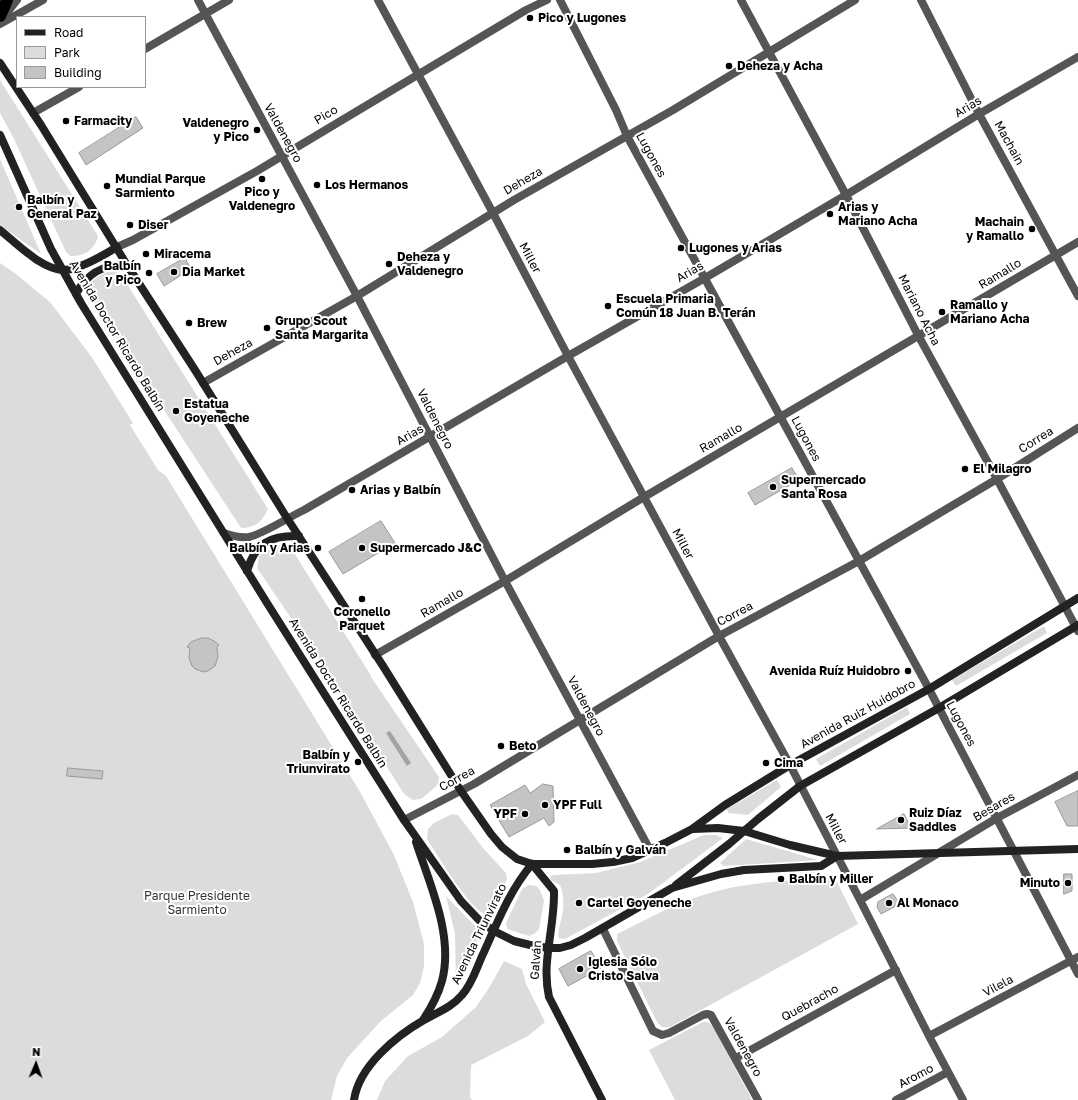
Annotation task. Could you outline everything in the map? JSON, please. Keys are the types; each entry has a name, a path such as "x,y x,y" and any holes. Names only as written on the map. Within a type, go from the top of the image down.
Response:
{"highway":[{"path":"0,16 7,0"}],"main road":[{"path":"0,63 16,87"},
{"path":"16,88 461,791 480,820 502,847 518,859 532,864 586,864 612,862 632,858 650,850"},
{"name":"Avenida Doctor Ricardo Balbín","path":"0,135 42,230 76,294 247,571 414,836 469,911 494,931 514,941 530,946 560,948 570,945 603,929 672,888 721,874 744,870 821,866 838,856"},
{"path":"0,230 28,254 49,266 63,270 91,262 116,247"},
{"path":"76,294 81,284 96,270 111,265 127,265"},
{"path":"247,571 250,560 257,550 266,542 276,537 299,536"},
{"name":"Avenida Ruiz Huidobro","path":"650,850 692,829 725,805 790,765 929,689 1078,598"},
{"path":"672,888 800,786 1077,628"},
{"name":"Avenida Doctor Ricardo Balbín","path":"692,829 718,828 744,831 790,845 838,856 1078,850"},
{"name":"Avenida Triunvirato","path":"414,836 444,930 445,945 445,966 442,981 438,994 423,1021"},
{"name":"Avenida Triunvirato","path":"354,1100 361,1078 374,1059 391,1044 423,1021 451,1006 463,994 474,976 513,890 532,864"},
{"name":"Galván","path":"532,864 554,891 553,916 546,972 549,998 602,1100"}],"street":[{"path":"0,22 17,0"},
{"path":"0,22 43,0"},
{"name":"Valdenegro","path":"198,0 357,296 505,581 650,850"},
{"path":"146,48 230,0"},
{"name":"Miller","path":"378,0 419,74 568,356 790,765 963,1100"},
{"name":"Pico","path":"116,247 133,240 282,156 526,10 547,0"},
{"name":"Lugones","path":"560,0 616,110 627,136 929,689 1014,852 1074,958 1078,974"},
{"name":"Mariano Acha","path":"741,0 846,195 918,335 1077,628"},
{"name":"Deheza","path":"203,383 357,296 493,213 673,110 854,0"},
{"name":"Machain","path":"921,0 979,114 1078,296"},
{"name":"Arias","path":"224,533 238,537 250,537 304,510 349,485 568,356 705,278 979,114 1078,57"},
{"path":"33,113 77,88"},
{"name":"Ramallo","path":"376,655 505,581 644,497 1078,242"},
{"name":"Correa","path":"404,820 461,791 719,636 859,561 997,479 1078,428"},
{"name":"Besares","path":"860,900 997,818 1078,775"},
{"name":"Valdenegro","path":"603,929 653,1031 662,1035 669,1033 703,1015 711,1015 758,1100"},
{"name":"Vilela","path":"929,1036 1074,958"},
{"name":"Quebracho","path":"736,1058 896,970"},
{"name":"Aromo","path":"896,1100 948,1072"}],"green space":[{"path":"0,80 98,236 91,249 84,254 70,256 66,252 14,139 0,113"},
{"path":"0,159 38,247 41,254 0,225"},
{"name":"Parque Presidente Sarmiento","path":"0,263 50,302 91,356 133,423 130,425 158,470 166,476 359,790 393,853 413,902 424,944 424,966 420,983 413,995 381,1021 347,1058 337,1076 331,1100 0,1100"},
{"path":"114,270 122,276 268,509 261,521 258,523 250,527 241,528 89,295 89,286 97,277"},
{"path":"279,545 291,548 371,677 439,777 438,784 421,799 413,800 404,794 325,668 257,568 259,556"},
{"path":"1044,626 1047,633 956,686 952,680"},
{"path":"907,707 910,714 820,766 816,759"},
{"path":"777,780 781,787 748,815 728,813 727,809"},
{"path":"452,814 458,815 483,848 506,873 507,879 492,913 488,915 481,912 472,904 446,869 427,839 428,829 434,823"},
{"path":"704,835 716,835 723,838 648,894 565,939 559,938 563,896 560,885 551,880 550,877 553,875 596,873 640,862"},
{"path":"746,839 818,860 724,866 720,863"},
{"path":"827,878 837,882 858,924 670,1027 662,1027 657,1022 617,941 617,934 681,903 733,887"},
{"path":"529,885 536,886 540,890 544,901 539,929 534,934 529,936 507,929 506,923 522,889"},
{"path":"446,896 477,928 480,934 456,984 455,934"},
{"path":"504,961 522,969 526,984 545,1022 528,1036 471,1065 470,1097 472,1100 377,1100 385,1081 408,1056 442,1037 476,1007 489,988"},
{"path":"703,1022 709,1023 715,1030 752,1100 675,1100 649,1050"}],"shaded area":[{"path":"390,731 411,763 407,766 386,733"}],"building":[{"path":"136,117 143,128 86,165 79,153"},
{"name":"Dia Market","path":"185,258 191,269 164,286 157,274"},
{"name":"Supermercado Santa Rosa","path":"792,468 799,480 755,505 748,493"},
{"name":"Supermercado J&C","path":"381,521 395,543 343,574 329,552"},
{"path":"202,638 208,638 219,645 217,647 218,657 215,666 204,672 195,669 192,666 189,658 190,648 187,647 191,642"},
{"path":"68,768 103,771 102,779 67,776"},
{"name":"YPF","path":"543,784 553,786 554,822 549,826 544,818 509,837 490,805 525,785 530,793"},
{"path":"1078,791 1078,826 1067,826 1055,802"},
{"name":"Ruiz Díaz Saddles","path":"904,814 911,828 877,829"},
{"name":"Minuto","path":"1064,874 1072,874 1072,891 1064,894"},
{"name":"Al Monaco","path":"893,894 900,904 881,914 877,907 878,902"},
{"name":"Iglesia Sólo Cristo Salva","path":"591,951 601,968 568,986 559,969"}],"place":[{"name":"Pico y Lugones","path":"530,18"},
{"name":"Deheza y Acha","path":"729,66"},
{"name":"Farmacity","path":"66,121"},
{"name":"Valdenegro y Pico","path":"257,130"},
{"name":"Pico y Valdenegro","path":"262,179"},
{"name":"Los Hermanos","path":"317,185"},
{"name":"Mundial Parque Sarmiento","path":"107,186"},
{"name":"Balbín y General Paz","path":"19,207"},
{"name":"Arias y Mariano Acha","path":"830,214"},
{"name":"Diser","path":"130,225"},
{"name":"Machain y Ramallo","path":"1032,229"},
{"name":"Lugones y Arias","path":"681,248"},
{"name":"Miracema","path":"146,254"},
{"name":"Deheza y Valdenegro","path":"389,264"},
{"name":"Dia Market","path":"174,272"},
{"name":"Balbín y Pico","path":"149,273"},
{"name":"Escuela Primaria Común 18 Juan B. Terán","path":"608,306"},
{"name":"Ramallo y Mariano Acha","path":"942,312"},
{"name":"Brew","path":"189,323"},
{"name":"Grupo Scout Santa Margarita","path":"267,328"},
{"name":"Estatua Goyeneche","path":"176,411"},
{"name":"El Milagro","path":"965,469"},
{"name":"Supermercado Santa Rosa","path":"773,487"},
{"name":"Arias y Balbín","path":"352,490"},
{"name":"Balbín y Arias","path":"318,548"},
{"name":"Supermercado J&C","path":"362,548"},
{"name":"Coronello Parquet","path":"362,599"},
{"name":"Avenida Ruíz Huidobro","path":"908,671"},
{"name":"Beto","path":"501,746"},
{"name":"Balbín y Triunvirato","path":"358,762"},
{"name":"Cima","path":"766,763"},
{"name":"YPF Full","path":"545,805"},
{"name":"YPF","path":"525,814"},
{"name":"Ruiz Díaz Saddles","path":"901,820"},
{"name":"Balbín y Galván","path":"567,850"},
{"name":"Balbín y Miller","path":"781,879"},
{"name":"Minuto","path":"1068,883"},
{"name":"Cartel Goyeneche","path":"579,903"},
{"name":"Al Monaco","path":"889,903"},
{"name":"Iglesia Sólo Cristo Salva","path":"580,969"}]}
